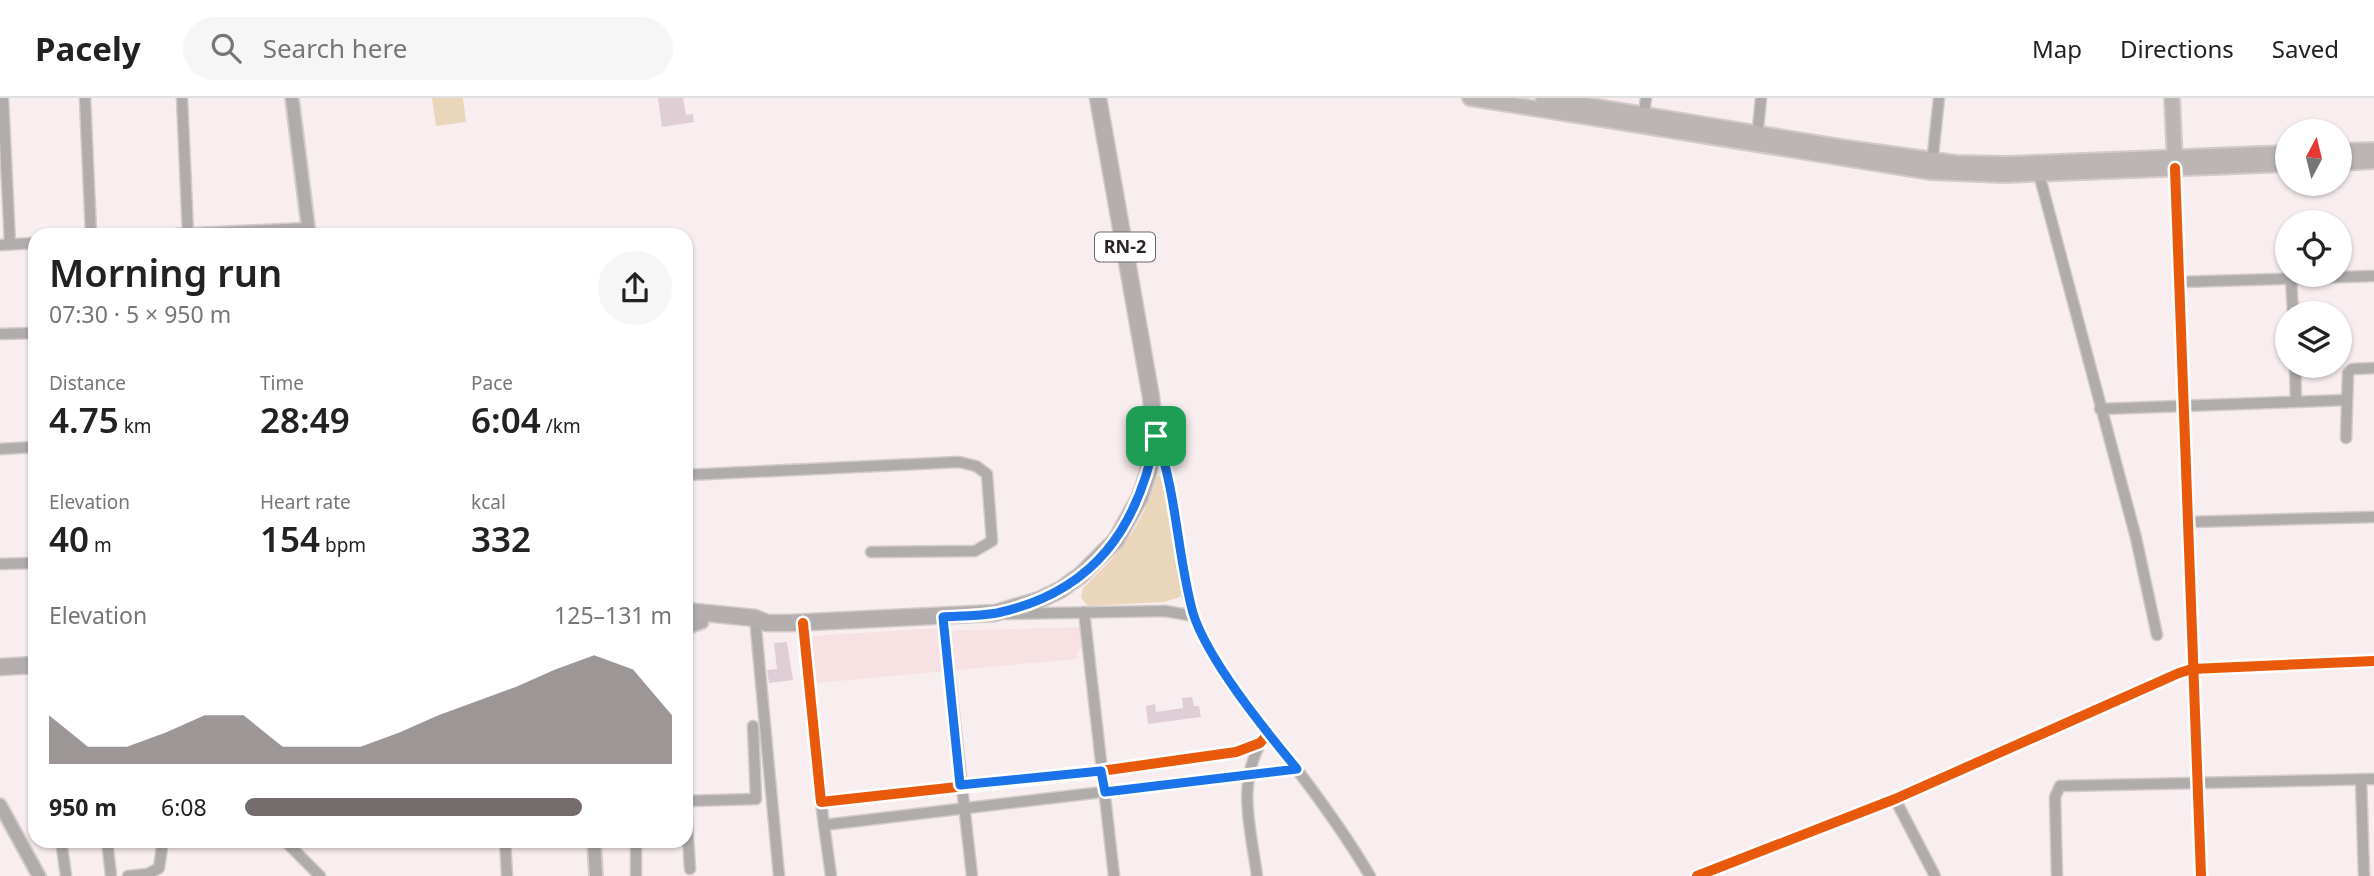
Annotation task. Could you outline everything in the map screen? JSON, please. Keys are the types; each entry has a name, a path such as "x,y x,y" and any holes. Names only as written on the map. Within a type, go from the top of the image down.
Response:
{"main road":[{"name":"RN-2","path":"694,621 803,623 995,613 1039,600 1060,590 1081,575 1108,549 1129,520 1140,497 1156,436 1152,397 1098,98"},
{"path":"1470,98 1757,138 1979,175 2039,174 2175,162"},
{"path":"1543,98 1644,114 1757,138"},
{"path":"2172,98 2175,162"},
{"path":"2352,151 2374,150"},
{"path":"2257,160 2275,156"},
{"path":"1931,166 2257,160 2275,162"},
{"path":"2352,162 2374,161"},
{"name":"RN-2","path":"693,612 759,623"},
{"path":"3,668 28,666"}],"street":[{"path":"3,98 5,244 28,243"},
{"path":"85,98 91,228"},
{"path":"182,98 188,228"},
{"path":"292,98 309,228"},
{"path":"1644,114 1646,98"},
{"path":"1757,138 1761,98"},
{"path":"1931,166 1939,98"},
{"path":"2175,162 2201,876"},
{"path":"2039,174 2136,538 2157,635"},
{"path":"2352,277 2374,276"},
{"path":"2178,282 2275,279"},
{"path":"0,334 28,333"},
{"path":"2346,438 2349,371 2374,368"},
{"path":"2295,378 2296,400"},
{"path":"2100,409 2346,400"},
{"path":"1156,436 1169,480 1183,572 1194,616 1208,647 1268,734 1343,831 1370,876"},
{"path":"0,449 28,447"},
{"path":"693,475 958,462 976,466 987,474 992,541 975,551 871,552"},
{"path":"2188,522 2374,517"},
{"path":"0,565 28,563"},
{"path":"995,613 1166,611 1194,616"},
{"path":"1084,612 1114,876"},
{"path":"943,617 972,876"},
{"path":"759,623 779,876"},
{"path":"803,623 831,876"},
{"path":"1697,876 1895,799 2128,694 2192,669 2374,661"},
{"path":"693,801 756,799 753,726"},
{"path":"1257,876 1245,789 1247,776 1260,743 1268,734"},
{"path":"821,802 1101,771 1237,752 1260,743"},
{"path":"824,825 1297,769"},
{"path":"2361,779 2364,876"},
{"path":"2057,876 2055,797 2060,786 2374,779"},
{"path":"1895,799 1935,876"},
{"path":"0,805 39,876"},
{"path":"62,848 66,876"},
{"path":"108,848 111,876"},
{"path":"128,876 149,874 159,868 162,848"},
{"path":"292,848 320,876"},
{"path":"505,848 507,876"},
{"path":"594,848 596,876"},
{"path":"636,848 636,876"},
{"path":"689,848 691,869"}],"shaded area":[{"path":"432,98 463,98 466,122 436,126"},
{"path":"1160,475 1163,476 1170,496 1182,592 1180,597 1164,602 1088,606 1081,598 1083,588 1112,559 1132,533 1145,509 1153,481"},
{"path":"1083,627 1086,641 1077,654 1077,659 816,683 811,633 812,636 940,628 941,631"}],"building":[{"path":"658,98 683,98 686,115 693,114 694,122 662,127"},
{"path":"787,642 793,680 769,683 767,670 777,669 774,643"},
{"path":"1192,697 1194,706 1199,706 1201,717 1148,724 1146,706 1155,704 1156,712 1183,708 1182,698"}],"cycle path":[{"path":"2175,168 2201,876"},
{"path":"803,623 821,802 1101,771 1236,752 1260,743 1268,734"},
{"path":"1697,876 1895,799 2179,673 2192,669 2374,661"}],"route":[{"path":"1156,436 1172,491 1183,572 1194,616 1208,647 1268,734 1297,769 1105,792 1101,771 960,785 943,617 995,613 1019,607 1060,590 1081,575 1116,540 1129,520 1148,473 1156,436"}]}
